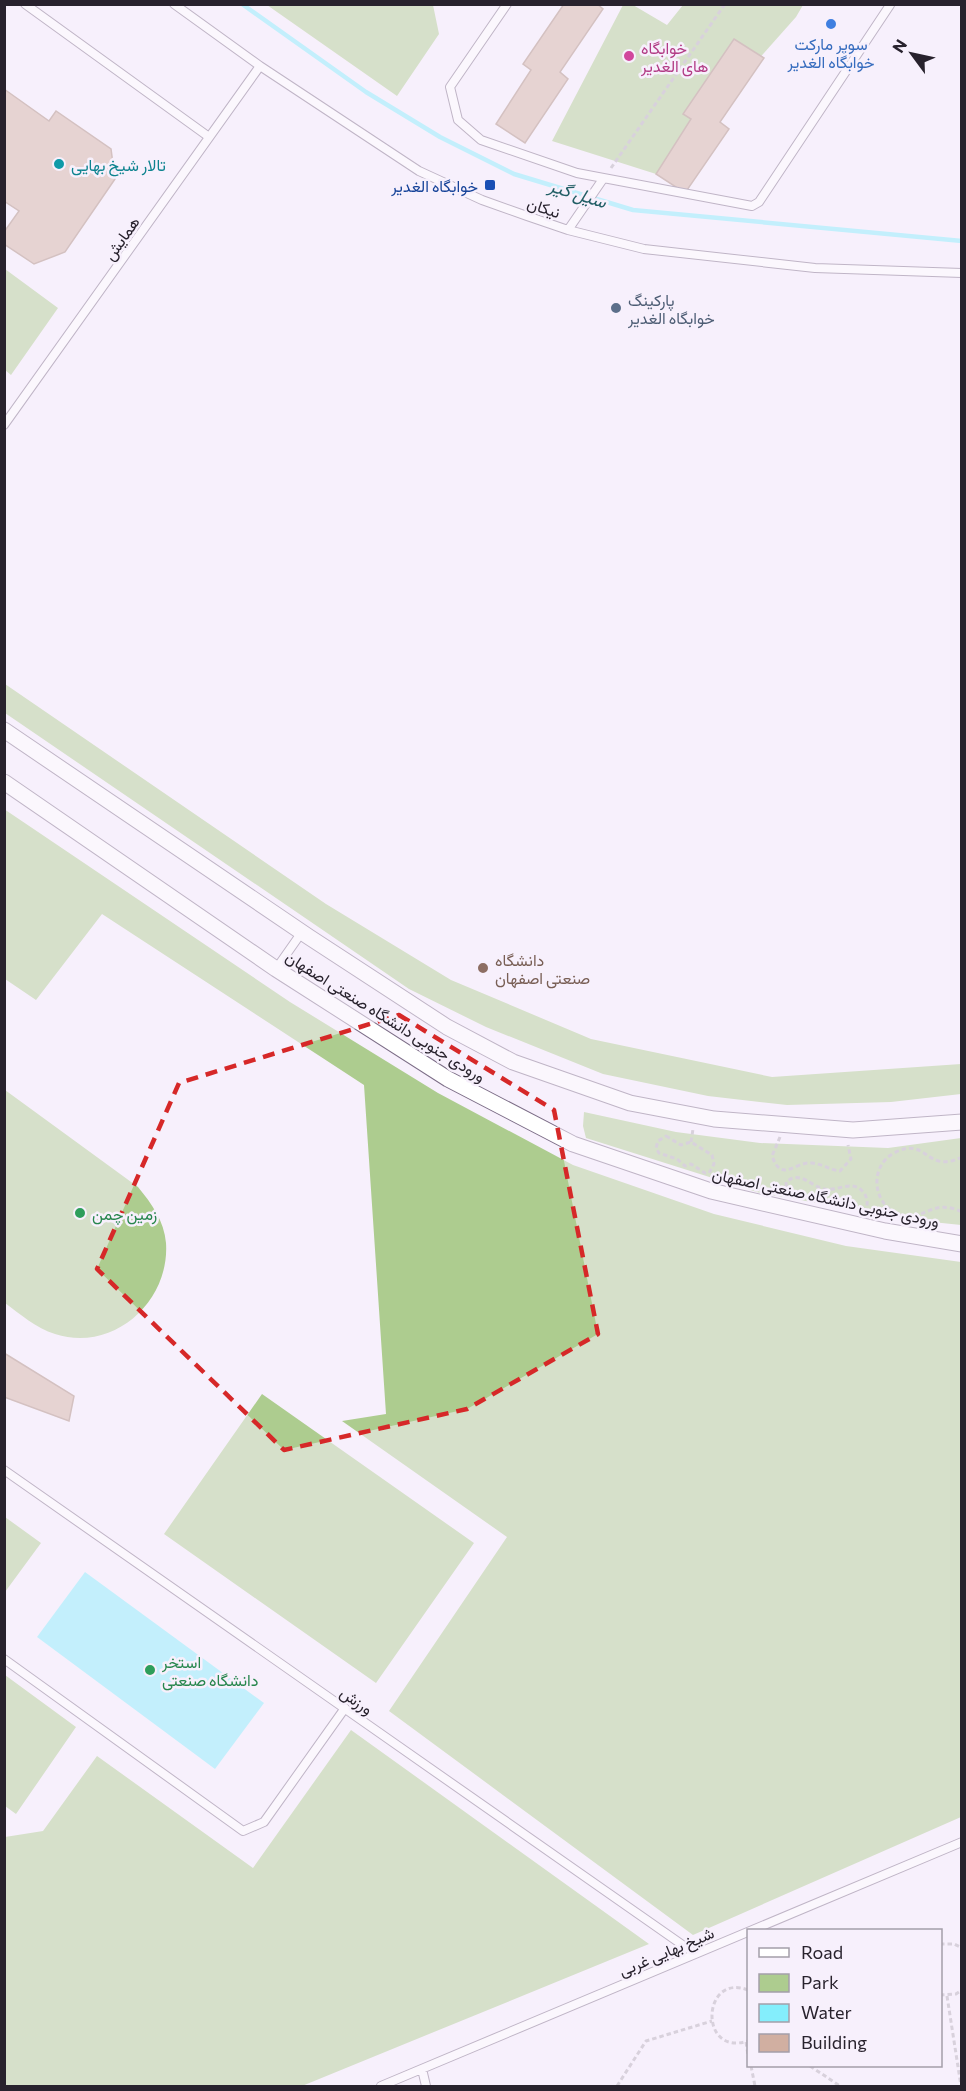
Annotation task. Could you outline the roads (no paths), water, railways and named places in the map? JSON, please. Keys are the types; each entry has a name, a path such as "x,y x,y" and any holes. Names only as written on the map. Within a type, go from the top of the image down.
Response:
{"street":[{"name":"ورودی جنوبی دانشگاه صنعتی اصفهان","path":"4,730 302,932 447,1027 513,1062 630,1103 714,1119 842,1129 962,1122"},
{"name":"ورودی جنوبی دانشگاه صنعتی اصفهان","path":"4,782 276,969 448,1078 573,1144 711,1191 885,1231 962,1244"}],"lane":[{"path":"25,4 209,137"},
{"name":"نیکان","path":"174,4 260,66 419,171 482,200 568,230 644,249 814,268 962,273"},
{"path":"507,4 450,87 458,120 481,140 577,173 752,206 759,202 890,5"},
{"name":"همایش","path":"4,425 260,66"},
{"path":"568,230 603,179"},
{"path":"276,969 302,932"},
{"name":"ورزش","path":"4,1470 694,1953"},
{"path":"4,1659 243,1831 264,1822 345,1708"},
{"name":"شیخ بهایی غربی","path":"752,1929 962,1842"},
{"name":"شیخ بهایی غربی","path":"381,2086 747,1931"},
{"path":"422,2069 426,2086"}],"water":[{"name":"استخر دانشگاه صنعتی","path":"85,1572 264,1703 215,1769 37,1637"}],"waterway":[{"name":"سیل گیر","path":"242,4 366,92 440,137 514,174 633,210 962,241"}],"place":[{"name":"سوپر مارکت خوابگاه الغدیر","path":"831,24"},
{"name":"خوابگاه های الغدیر","path":"629,56"},
{"name":"تالار شیخ بهایی","path":"59,164"},
{"name":"خوابگاه الغدیر","path":"490,185"},
{"name":"پارکینگ خوابگاه الغدیر","path":"616,308"},
{"name":"دانشگاه صنعتی اصفهان","path":"483,968"},
{"name":"زمین چمن","path":"80,1213"},
{"name":"استخر دانشگاه صنعتی","path":"150,1670"}]}
